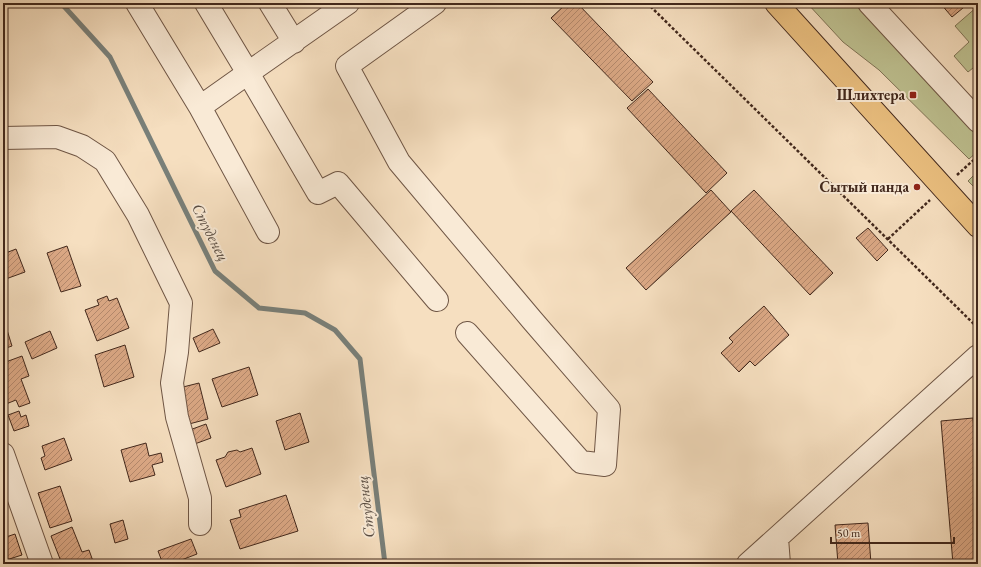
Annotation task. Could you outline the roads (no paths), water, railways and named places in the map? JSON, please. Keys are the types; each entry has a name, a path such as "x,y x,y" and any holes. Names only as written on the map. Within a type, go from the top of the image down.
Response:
{"main road":[{"path":"776,3 978,226"}],"street":[{"path":"137,3 200,107 268,232"},
{"path":"206,3 318,193 338,183 437,300"},
{"path":"270,3 294,42"},
{"path":"435,3 347,66 399,162 521,308 609,409 605,465 581,462 467,333"},
{"path":"869,3 978,121"},
{"path":"200,107 294,42 338,6"},
{"path":"3,138 57,137 82,146 105,161 138,215 181,303 177,352 172,383 177,417 200,498 200,524"},
{"path":"748,564 978,356"},
{"path":"3,454 42,564"},
{"path":"777,538 779,564"}],"waterway":[{"name":"Студенец","path":"61,3 110,57 215,271 259,308 305,313 335,330 360,359 385,564"}],"place":[{"name":"Шлихтера","path":"913,95"},
{"name":"Сытый панда","path":"917,187"}]}
